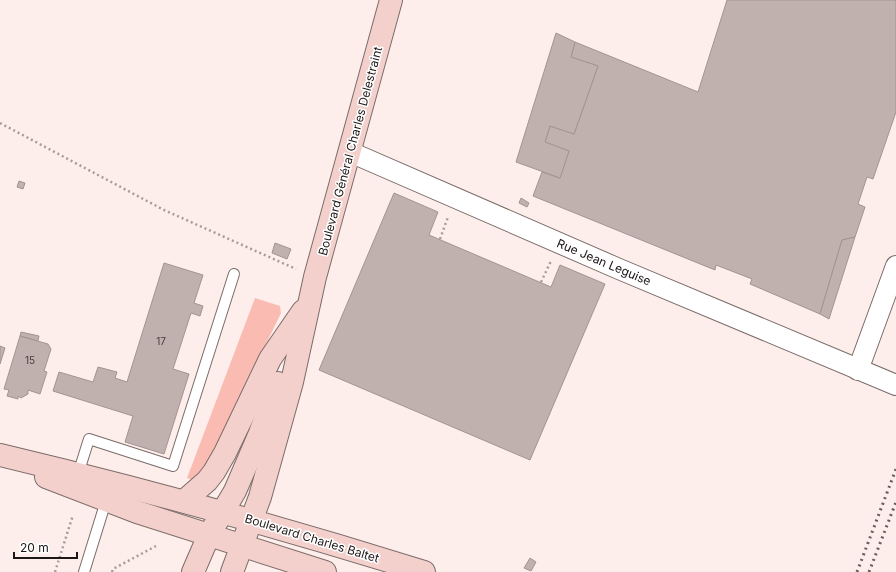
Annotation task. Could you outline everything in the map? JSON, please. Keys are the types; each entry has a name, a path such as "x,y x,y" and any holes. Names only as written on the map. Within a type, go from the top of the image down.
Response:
{"street":[{"name":"Boulevard Général Charles Delestraint","path":"232,572 260,497 292,382 315,277 391,0"},
{"name":"Rue Jean Leguise","path":"350,152 619,269 896,385"},
{"path":"858,370 896,266"},
{"name":"Boulevard Général Charles Delestraint","path":"184,501 207,481 214,472 225,453 270,359 309,302"},
{"name":"Boulevard Général Charles Delestraint","path":"193,572 209,535 235,491 260,433 309,302"},
{"name":"Boulevard Charles Baltet","path":"0,455 184,501 424,572"},
{"path":"0,459 106,501 325,572"}],"lane":[{"path":"78,474 89,439 173,466 234,274"},
{"path":"84,572 106,501"}],"path":[{"path":"0,123 164,210 315,277"},
{"path":"440,239 450,213"},
{"path":"541,282 553,257"},
{"path":"55,572 73,515"},
{"path":"112,572 113,569 156,546"}],"shaded area":[{"path":"255,298 280,306 281,313 209,462 192,480 187,478"}],"building":[{"path":"727,0 896,0 896,112 873,179 867,177 858,204 865,207 855,237 842,240 820,314 750,284 752,279 716,265 715,270 533,196 542,172 560,178 569,151 545,142 550,126 574,134 598,66 571,57 575,42 698,92"},
{"path":"556,33 575,42 571,57 598,66 574,134 550,126 545,142 569,151 560,178 516,162"},
{"path":"19,181 25,183 23,189 17,187"},
{"path":"394,193 438,212 429,235 551,287 560,265 605,284 530,460 319,370"},
{"path":"521,198 529,203 527,207 519,203"},
{"path":"855,237 829,319 820,314 842,240"},
{"path":"275,243 291,249 287,259 272,253"},
{"path":"164,263 203,275 194,303 203,306 200,316 191,313 173,369 189,374 164,454 125,442 133,416 53,391 59,372 93,382 98,367 117,372 115,378 127,382"},
{"path":"21,332 39,336 38,341 20,336"},
{"path":"20,336 48,344 51,349 44,371 47,372 40,394 28,390 28,394 21,398 18,396 18,399 7,396 9,390 4,389"},
{"path":"0,346 5,348 0,364"},
{"path":"530,558 536,562 531,571 524,568"}],"railway":[{"path":"857,572 896,469"},
{"path":"869,572 896,502"}]}
